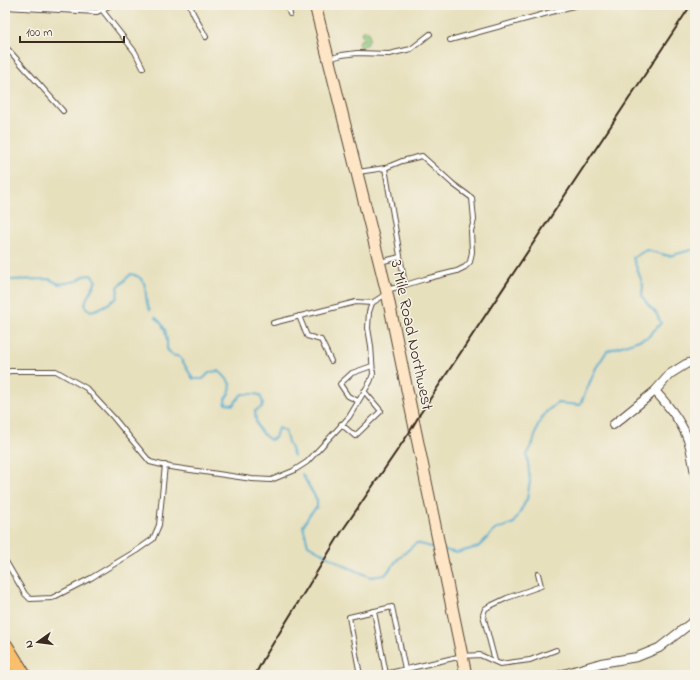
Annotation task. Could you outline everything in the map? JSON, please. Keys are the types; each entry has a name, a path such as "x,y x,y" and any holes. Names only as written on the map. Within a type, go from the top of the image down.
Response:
{"highway":[{"path":"5,646 23,675"}],"main road":[{"name":"3 Mile Road Northwest","path":"315,5 387,291 466,675"}],"street":[{"path":"613,425 655,391 670,374 686,364 695,361"},
{"path":"655,391 669,406 680,423 689,443 695,474"},
{"path":"560,675 601,663 637,657 659,648 695,620"}],"lane":[{"path":"5,7 97,12 111,5"},
{"path":"190,5 206,37"},
{"path":"287,5 290,14"},
{"path":"450,40 577,5"},
{"path":"102,10 135,52 143,68"},
{"path":"328,59 357,53 389,54 411,49 430,34"},
{"path":"5,46 63,112"},
{"path":"5,372 56,371 86,388 113,417 150,462 164,466 252,479 271,480 293,471 307,462 349,416 370,382 373,374 368,328 369,312 372,303 387,291 457,271 465,267 470,262 472,252 471,231 474,220 472,198 452,184 422,156 402,161 384,168 358,172"},
{"path":"384,168 405,285"},
{"path":"380,262 400,257"},
{"path":"273,323 356,302 372,303"},
{"path":"299,316 307,336 321,340 331,361"},
{"path":"358,401 348,396 340,384 352,374 372,366"},
{"path":"341,424 355,436 381,411 364,391"},
{"path":"5,560 25,594 30,598 52,598 91,578 153,539 159,525 164,466"},
{"path":"495,661 483,615 485,609 507,598 542,586 538,574"},
{"path":"360,675 349,616 392,607 405,669"},
{"path":"374,611 384,674 462,656 480,655 500,664 530,660 556,650"}],"green space":[{"path":"367,30 370,35 367,45 359,47 358,42 363,40 361,32"}],"waterway":[{"path":"445,550 456,553 478,547 495,530 514,523 527,499 530,481 527,455 533,443 538,425 546,412 557,403 580,405 596,368 607,351 648,337 661,323 656,313 642,296 643,285 633,258 646,250 669,256 695,249"},
{"path":"5,287 9,280 49,279 59,284 77,281 84,276 91,275 96,281 86,300 85,307 91,311 101,308 117,298 118,287 131,274 138,276 142,280 150,310"},
{"path":"155,317 165,330 167,349 172,355 180,357 193,379 203,379 210,372 219,371 226,377 231,387 225,399 226,404 233,405 242,394 260,395 263,403 262,407 255,411 258,428 270,440 275,438 278,428 285,431 294,456"},
{"path":"302,474 317,500 317,507 310,514 303,526 308,545 347,567 371,577 385,575 398,559 416,543 435,548"}],"railway":[{"path":"255,675 342,531 409,433 420,414 691,5"}]}
